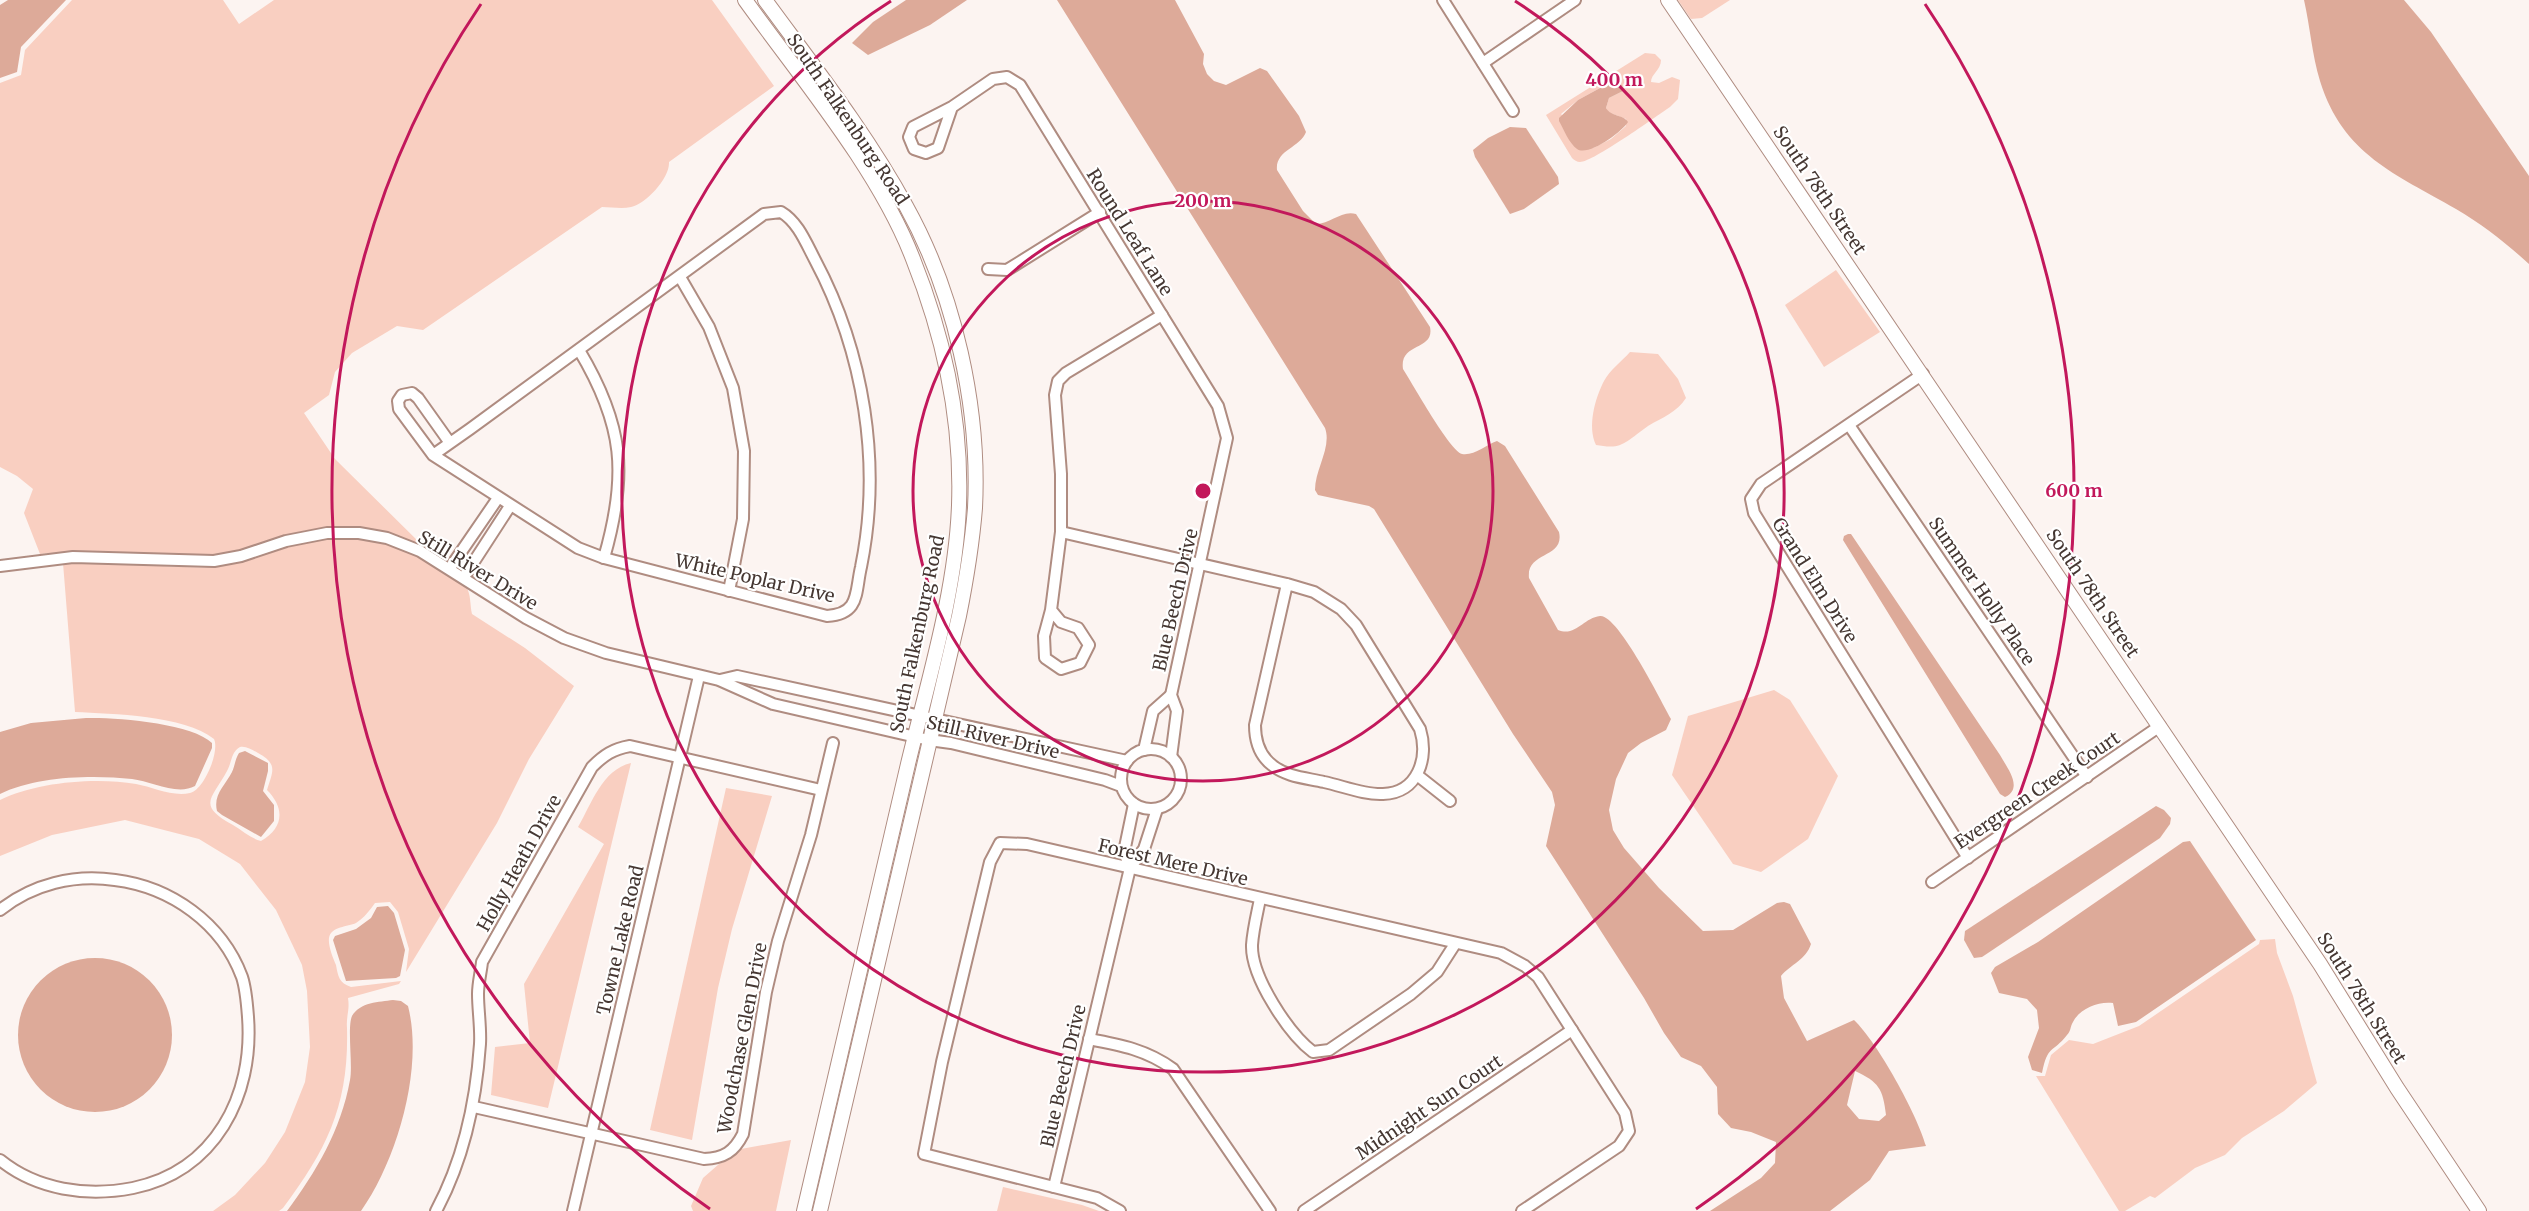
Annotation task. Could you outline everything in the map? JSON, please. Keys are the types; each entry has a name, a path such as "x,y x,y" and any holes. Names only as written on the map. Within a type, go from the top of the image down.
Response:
{"street":[{"name":"South Falkenburg Road","path":"765,0 879,160 912,218 942,291 964,369 972,414 975,507 969,566 820,1211"},
{"path":"1443,0 1513,111"},
{"path":"1483,63 1575,0"},
{"name":"South 78th Street","path":"1668,0 2320,964 2397,1088 2479,1211"},
{"name":"South Falkenburg Road","path":"751,2 865,168 893,216 912,256 927,297 948,375 955,416 959,505 953,564 920,715 804,1211"},
{"name":"Round Leaf Lane","path":"952,107 938,148 926,153 914,149 909,137 913,127 952,107 993,79 1007,77 1020,85 1162,315 1066,373 1058,381 1055,395 1061,474 1061,532 1051,610 1044,636 1045,658 1061,669 1080,663 1089,645 1078,628 1061,622 1051,610"},
{"name":"White Poplar Drive","path":"433,455 450,443 680,277 764,214 782,212 790,217 825,279 842,320 862,398 868,437 869,492 864,552 853,605 842,615 827,616 604,558 578,548 433,455 399,409 398,401 402,395 412,393 418,398 450,443"},
{"path":"988,269 1007,270 1100,212"},
{"path":"680,277 709,327 733,388 744,451 743,519 729,591"},
{"path":"927,297 942,291"},
{"name":"Blue Beech Drive","path":"1162,315 1218,406 1227,438 1171,695 1177,711 1171,757"},
{"path":"579,350 597,380 607,405 617,445 620,483 616,519 604,558"},
{"name":"Grand Elm Drive","path":"1923,374 1761,484 1751,499 1754,513 1968,858"},
{"name":"Summer Holly Place","path":"1849,425 2087,777"},
{"path":"450,568 498,498"},
{"path":"465,577 510,506"},
{"path":"1061,532 1287,584 1314,592 1341,609 1356,625 1420,729 1425,743 1425,756 1417,775 1397,790 1375,794 1284,772 1263,757 1257,747 1255,725 1287,584"},
{"name":"Still River Drive","path":"0,566 73,557 214,561 241,556 286,541 327,533 359,533 387,538 420,551 465,577 526,618 564,638 606,653 719,680 773,704 951,743 1121,786"},
{"path":"471,537 485,546"},
{"name":"Towne Lake Road","path":"573,1211 699,676"},
{"name":"Still River Drive","path":"719,680 737,676 1127,761"},
{"name":"Blue Beech Drive","path":"1144,750 1153,711 1171,695"},
{"name":"Evergreen Creek Court","path":"1932,882 2160,726"},
{"name":"Woodchase Glen Drive","path":"474,1107 704,1159 718,1159 738,1145 743,1134 766,992 778,941 811,835 833,743"},
{"name":"Holly Heath Drive","path":"436,1211 446,1194 474,1107 480,1041 478,991 482,962 592,767 603,755 616,748 630,746 821,790"},
{"path":"1144,750 1163,751 1171,757 1180,773 1178,791 1166,805 1157,809 1134,804 1121,786 1120,777 1127,761 1144,750"},
{"path":"1417,775 1450,801"},
{"name":"Blue Beech Drive","path":"1130,868 1124,852 1134,804"},
{"name":"Blue Beech Drive","path":"1054,1187 1130,868 1144,849 1157,809"},
{"name":"Forest Mere Drive","path":"1120,1211 1097,1198 924,1154 950,1029 990,862 1000,843 1027,844 1501,954 1525,966 1538,977 1625,1113 1629,1131 1618,1146 1522,1211"},
{"path":"0,909 41,887 81,878 130,882 173,898 202,918 230,954 242,978 250,1038 248,1067 239,1098 230,1117 210,1144 173,1173 145,1185 115,1192 85,1192 56,1188 34,1180 0,1160"},
{"path":"1260,899 1252,947 1259,980 1300,1042 1313,1052 1329,1050 1411,994 1437,972 1455,944"},
{"path":"849,1018 864,1023"},
{"name":"Midnight Sun Court","path":"1304,1211 1572,1030"},
{"path":"1089,1039 1132,1047 1157,1057 1173,1069 1270,1211"}],"shaded area":[{"path":"8,0 66,0 21,47 17,72 0,78 0,5"},
{"path":"72,0 223,0 239,24 274,0 712,0 774,86 669,162 666,175 656,189 637,205 628,208 602,207 423,330 397,326 352,353 335,372 329,395 304,413 335,459 425,548 391,534 356,528 337,528 319,529 274,538 213,556 177,557 108,552 40,554 24,513 33,489 17,476 0,467 0,83 21,75 25,50"},
{"path":"906,0 967,0 930,25 868,55 852,43 873,22"},
{"path":"1057,0 1175,0 1204,54 1203,64 1207,74 1214,81 1226,85 1260,68 1267,71 1299,116 1306,132 1277,163 1277,170 1303,211 1316,224 1341,215 1356,214 1430,327 1427,340 1406,354 1403,369 1431,416 1456,450 1462,454 1475,452 1497,441 1505,446 1559,532 1556,547 1533,563 1529,578 1558,630 1570,631 1594,617 1600,616 1608,619 1628,643 1671,719 1666,730 1641,743 1628,753 1616,779 1609,810 1613,830 1624,848 1659,888 1703,931 1733,930 1777,903 1790,904 1811,944 1802,958 1781,976 1784,998 1807,1041 1854,1020 1874,1045 1896,1080 1926,1146 1889,1151 1870,1180 1830,1211 1710,1211 1761,1178 1775,1163 1776,1142 1751,1132 1731,1128 1718,1114 1717,1087 1701,1066 1681,1057 1664,1033 1546,846 1555,805 1552,792 1513,734 1374,509 1318,495 1315,490 1325,450 1327,435 1325,428","holes":["1855,1071 1875,1083 1881,1093 1886,1115 1879,1121 1859,1119 1847,1105"]},
{"path":"1678,0 1730,0 1702,18 1691,19"},
{"path":"2304,0 2404,0 2431,32 2529,176 2529,264 2476,221 2393,173 2357,145 2330,106 2320,81"},
{"path":"1645,53 1655,54 1661,60 1651,82 1659,83 1672,77 1680,80 1678,99 1670,107 1597,155 1580,162 1572,158 1546,115","holes":["1611,82 1621,85 1623,91 1609,98 1606,108 1608,112 1626,119 1626,126 1611,139 1593,148 1561,114 1578,100"]},
{"path":"1611,82 1622,85 1623,91 1609,98 1606,108 1628,122 1612,137 1596,147 1582,151 1577,149 1567,136 1559,118 1578,100"},
{"path":"1510,127 1526,128 1558,177 1559,184 1524,209 1510,214 1473,150 1488,138"},
{"path":"1836,270 1880,332 1824,367 1785,305"},
{"path":"1630,352 1658,354 1678,379 1686,398 1674,411 1624,443 1614,446 1596,445 1593,438 1592,421 1598,396 1607,377"},
{"path":"1851,534 2000,755 2014,783 2011,793 2005,797 2000,794 1843,540"},
{"path":"328,538 359,539 386,544 425,560 450,574 468,590 472,614 525,648 574,686 529,759 497,823 406,972 409,949 398,912 390,902 375,903 356,923 336,929 330,934 330,948 338,976 344,983 351,987 401,981 399,984 348,998 347,1055 344,1080 333,1124 324,1145 283,1208 279,1211 213,1211 235,1195 265,1163 285,1132 305,1082 310,1047 307,991 302,965 276,910 240,864 199,839 125,820 52,835 0,856 0,800 48,785 85,781 120,782 169,793 190,793 200,785 213,761 214,739 185,725 147,717 75,712 63,563 100,562 211,567 240,562 287,546","holes":["243,747 264,757 272,768 267,790 277,804 278,824 269,836 261,841 222,818 211,807 210,801 227,771 233,754 237,749"]},
{"path":"1774,690 1790,700 1838,776 1808,839 1761,872 1733,864 1672,775 1688,716"},
{"path":"86,718 133,720 171,726 202,736 212,743 212,748 195,786 188,789 172,789 132,779 82,777 47,780 0,794 0,732 31,723"},
{"path":"245,751 268,763 263,791 274,805 274,821 261,837 217,811 218,795 232,772 239,753"},
{"path":"631,763 548,1108 491,1095 495,1047 530,1043 524,984 604,844 578,827 605,780 621,767"},
{"path":"726,788 772,796 732,929 718,988 692,1140 650,1130"},
{"path":"2156,806 2164,810 2171,818 2170,824 2160,838 1982,957 1974,958 1964,940 1965,931"},
{"path":"2190,841 2256,940 2136,1022 2118,1026 2113,1003 2096,1004 2085,1009 2076,1017 2062,1041 2051,1050 2042,1073 2032,1070 2028,1057 2039,1028 2037,1010 2027,999 1999,993 1991,973 1995,967 2038,942 2183,842"},
{"path":"388,906 394,913 405,950 400,976 346,981 333,940 335,936 356,929 371,918 377,907"},
{"path":"2275,939 2277,953 2293,996 2317,1083 2284,1111 2242,1138 2225,1155 2195,1168 2155,1198 2150,1196 2125,1211 2119,1211 2036,1076 2045,1076 2051,1055 2069,1040 2093,1044 2139,1026 2259,944 2260,940"},
{"path":"95,958 124,964 138,971 149,981 159,992 166,1006 172,1035 166,1064 159,1078 149,1089 138,1099 124,1106 95,1112 66,1106 52,1099 41,1089 31,1078 24,1064 18,1035 24,1006 31,992 41,981 52,971 66,964"},
{"path":"393,1000 401,1001 408,1006 412,1031 410,1085 396,1140 374,1190 361,1211 287,1211 326,1150 346,1098 350,1080 352,1016 355,1011 365,1005"},
{"path":"791,1140 776,1211 693,1211 691,1206 703,1178 719,1164 732,1158 741,1149"},
{"path":"1003,1187 1082,1205 1099,1211 997,1211"}]}
